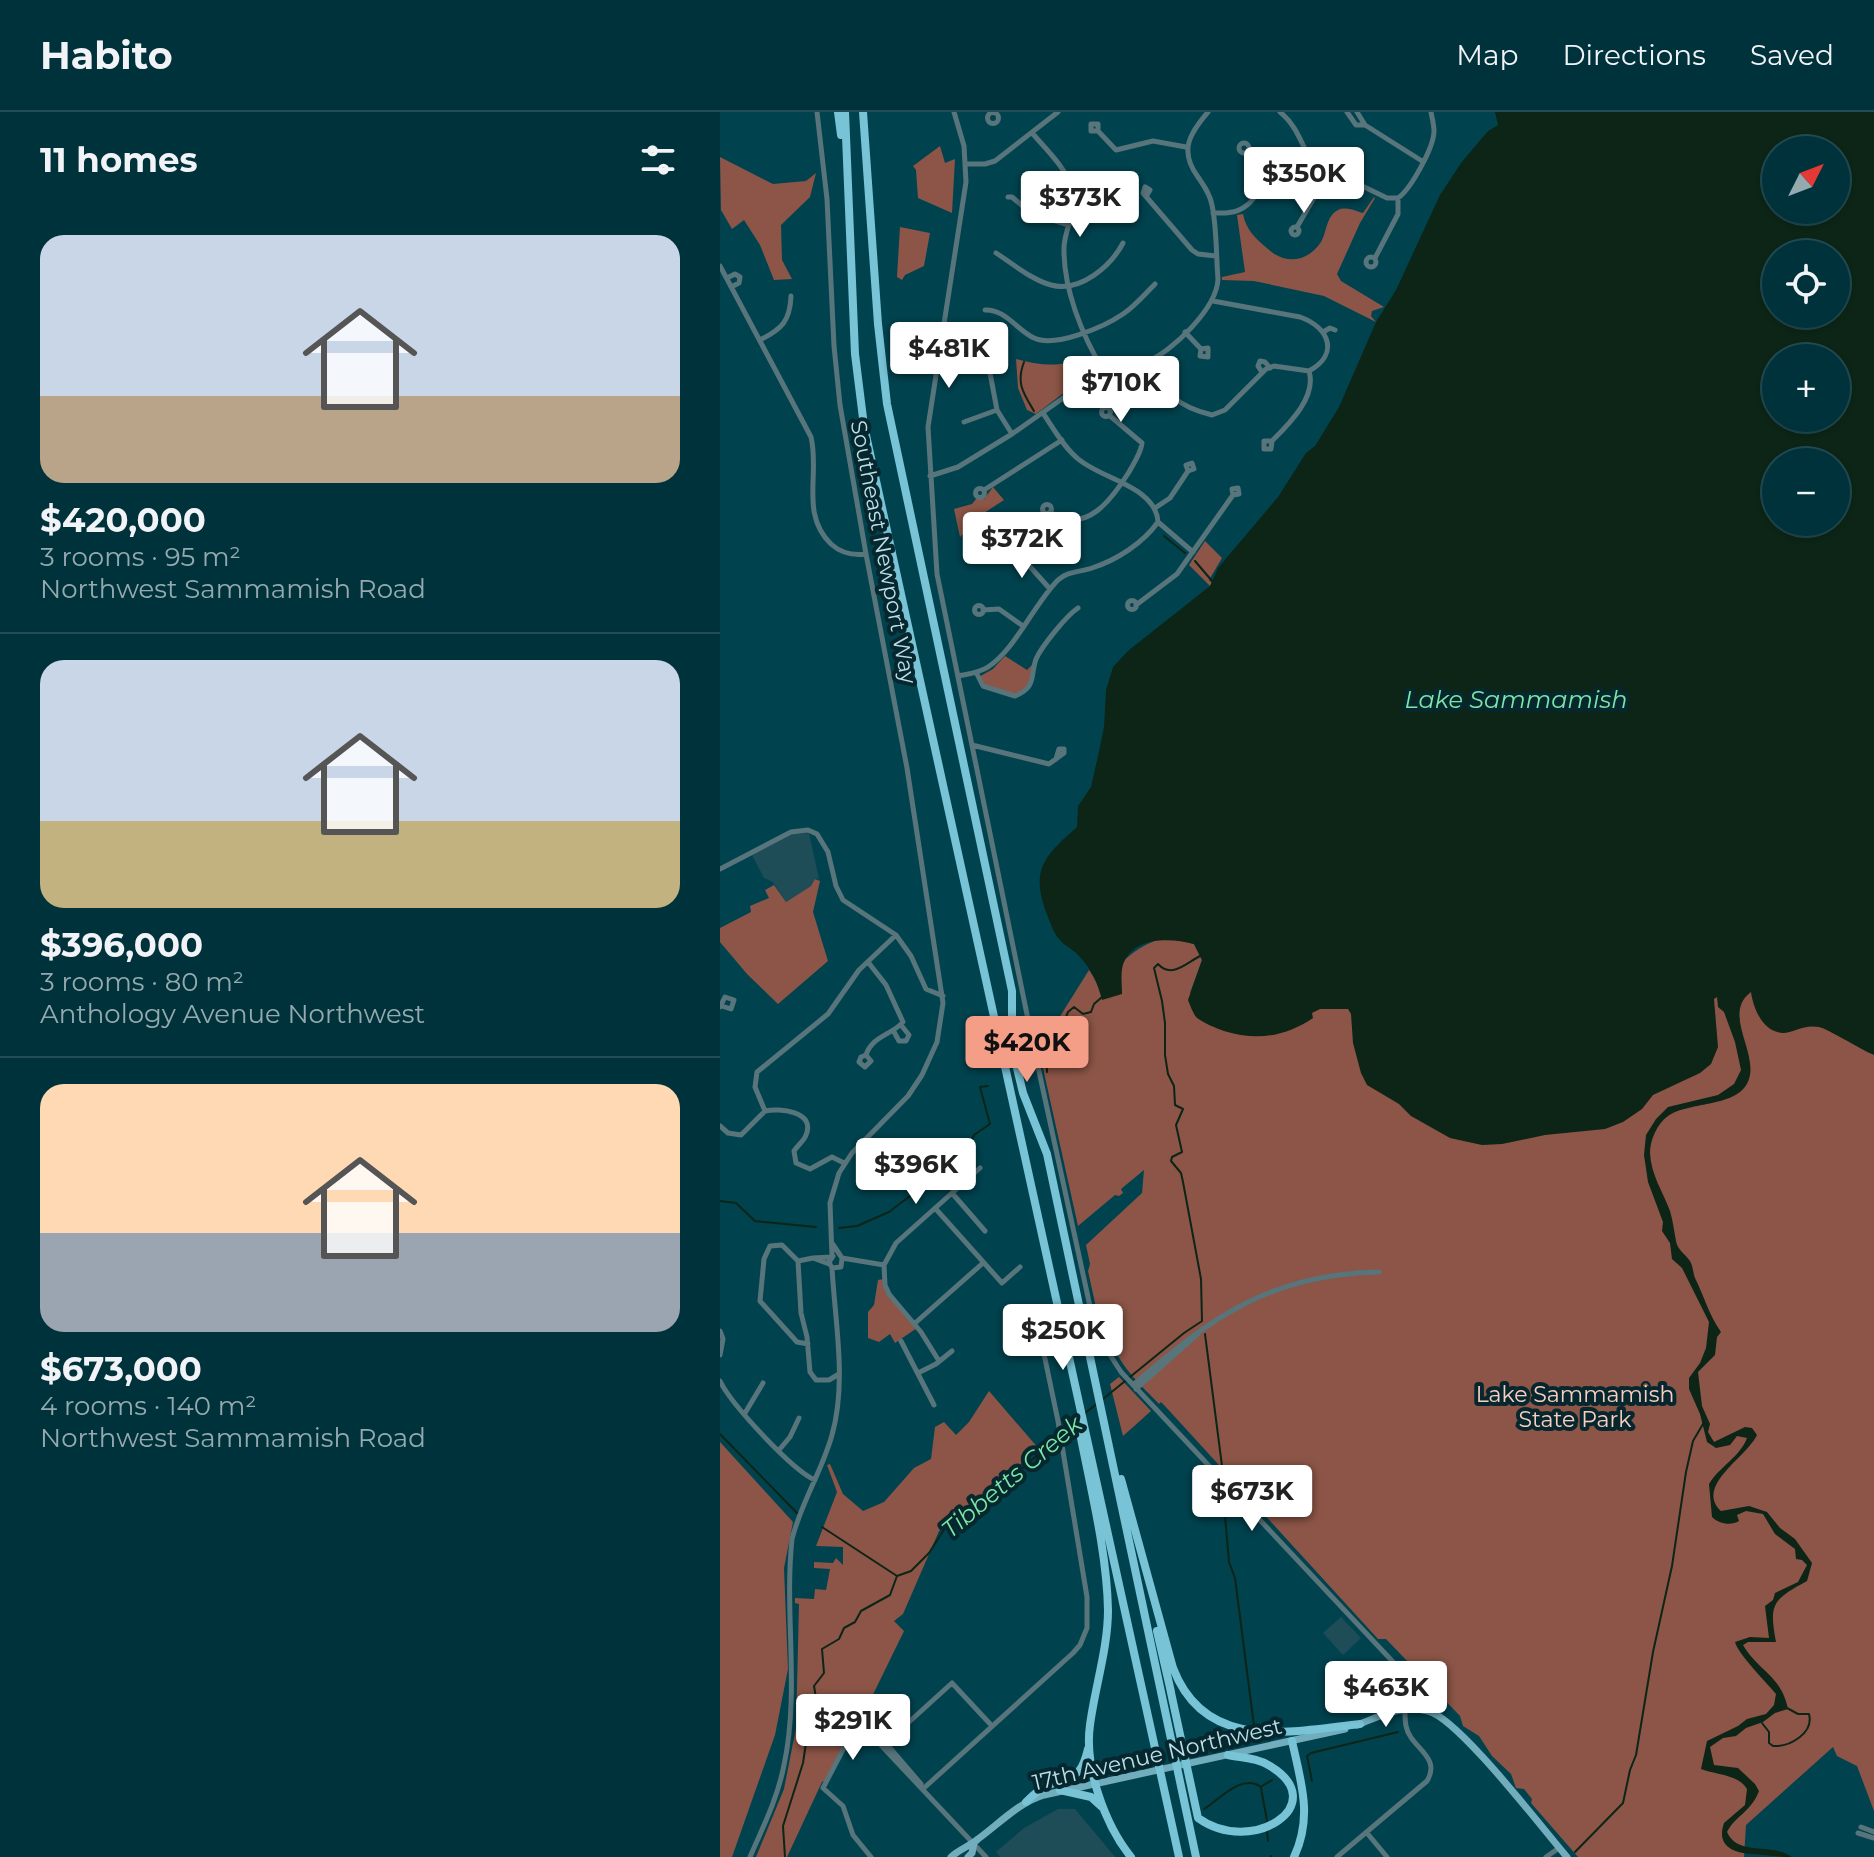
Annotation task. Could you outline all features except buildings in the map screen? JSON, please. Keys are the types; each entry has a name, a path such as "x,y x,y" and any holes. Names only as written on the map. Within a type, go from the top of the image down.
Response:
{"highway":[{"path":"838,112 846,161"},
{"path":"845,112 855,354 864,426 1065,1342 1108,1607 1106,1637 1083,1766 1077,1775 1046,1786 1026,1802"},
{"path":"863,112 878,324 894,446 1012,991 1012,1047 1023,1093 1047,1154 1196,1857"},
{"path":"1099,1401 1176,1677 1186,1693 1204,1713 1234,1728 1256,1732 1360,1724"},
{"path":"1079,1417 1179,1857"},
{"path":"1135,1532 1192,1794 1208,1835"},
{"path":"1292,1741 1306,1816 1303,1836 1294,1857"},
{"path":"1089,1744 1103,1810 1112,1830 1131,1857"},
{"path":"1228,1755 1264,1762 1278,1771 1292,1793 1290,1821"},
{"path":"1060,1790 1091,1797 1103,1810"}],"main road":[{"name":"17th Avenue Northwest","path":"951,1857 1026,1802 1060,1790 1292,1741 1360,1724 1406,1708"},
{"path":"1406,1708 1433,1712 1454,1727 1562,1854"},
{"name":"17th Avenue Northwest","path":"968,1857 974,1843"}],"street":[{"name":"Southeast Newport Way","path":"817,112 827,199 840,405 904,754 943,996 937,1042 922,1075 908,1096 844,1163"},
{"path":"954,112 966,164 963,212 928,427 938,585 1091,1311 1107,1352 1125,1376 1397,1667 1404,1681 1406,1728 1430,1759 1431,1775 1337,1857"},
{"path":"1195,112 1202,119"},
{"path":"930,476 958,467 1012,434 1103,370 1114,365 1148,361 1164,352 1213,301 1218,286 1213,213 1210,198 1191,166 1186,147 1189,136 1208,112"},
{"path":"1280,112 1297,131 1314,166 1325,179 1356,183 1387,198 1398,198 1409,188 1423,161 1434,135 1431,112"},
{"path":"1347,112 1356,125 1365,125"},
{"path":"1357,112 1365,125 1423,161"},
{"path":"966,164 995,161 1056,113"},
{"path":"1098,131 1114,149 1153,141 1186,147"},
{"path":"1032,133 1066,176 1074,198 1064,251 1069,285 1084,331 1103,370"},
{"path":"1213,213 1237,212 1260,186 1258,163 1248,151"},
{"path":"1297,227 1325,179"},
{"path":"1147,195 1192,250 1198,254 1216,256"},
{"path":"1008,197 1038,217 1069,225"},
{"path":"1074,198 1091,197 1094,202 1090,206 1074,207"},
{"path":"1375,258 1398,214 1398,198"},
{"path":"996,253 1045,283 1057,286 1069,285 1099,272 1123,243"},
{"path":"720,266 811,437 814,457 812,504 817,526 841,552 866,554"},
{"path":"727,278 735,274 740,277 739,283 731,287"},
{"path":"985,310 996,311 1040,340 1059,341 1126,312 1155,284"},
{"path":"760,340 784,326 789,316 791,296"},
{"path":"1213,301 1300,317 1312,322 1325,335 1334,335 1335,330"},
{"path":"1185,332 1201,349"},
{"path":"1309,371 1324,357 1325,335"},
{"path":"1148,361 1158,384 1167,394 1212,415 1225,410 1262,372 1274,366 1309,371"},
{"path":"1262,372 1258,366 1260,361 1270,368"},
{"path":"976,367 990,373 997,410 1012,434"},
{"path":"1272,441 1309,394 1312,383 1309,371"},
{"path":"964,422 997,410"},
{"path":"1043,413 1080,461 1141,495 1155,508 1158,522 1193,552"},
{"path":"1050,512 1066,519 1089,517 1107,505 1122,483 1142,449 1142,443 1109,415"},
{"path":"984,490 1062,440"},
{"path":"1155,508 1170,498 1188,471"},
{"path":"1136,605 1172,580 1233,495"},
{"path":"958,676 976,672 995,662 1050,589 1068,573 1100,565 1128,550 1158,522"},
{"path":"1008,542 1050,589"},
{"path":"976,672 983,686 1015,696 1020,694 1033,680 1038,656 1078,608"},
{"path":"983,610 999,609 1023,626"},
{"path":"972,745 1049,764 1056,759"},
{"path":"720,869 797,830 808,830 821,837 843,900 896,935 911,956 926,989 943,996"},
{"path":"765,1111 755,1087 757,1072 828,1014 853,977 896,935"},
{"path":"868,962 886,985 902,1017 901,1025 909,1035 906,1041 899,1041 893,1030"},
{"path":"866,1055 873,1043 901,1025"},
{"path":"720,1126 728,1133 741,1135 765,1111 787,1109 804,1120 806,1134 793,1154 799,1166 810,1169 832,1157 844,1163 832,1193 830,1238 836,1262 834,1288 839,1387 832,1435 804,1507 793,1550 791,1719 785,1764 750,1857"},
{"path":"939,1361 887,1291 884,1265 893,1246 980,1168"},
{"path":"952,1193 985,1231"},
{"path":"935,1208 1002,1283 1020,1267"},
{"path":"808,1344 797,1342 760,1301 764,1259 770,1246 782,1245 798,1261 801,1313 808,1344 811,1378 829,1380 839,1387"},
{"path":"798,1261 813,1258 884,1265"},
{"path":"914,1324 983,1263"},
{"path":"1133,1385 1188,1338 1227,1312 1279,1287 1335,1274 1379,1272"},
{"path":"924,1788 1068,1658 1083,1639 1088,1622 1087,1597 1060,1436 1039,1330 1035,1326"},
{"path":"720,1331 723,1339 720,1355"},
{"path":"901,1341 934,1405"},
{"path":"918,1373 952,1351"},
{"path":"829,1380 839,1374"},
{"path":"720,1381 728,1396 793,1466 815,1480"},
{"path":"745,1413 763,1383"},
{"path":"779,1450 790,1437 799,1418"},
{"path":"887,1742 952,1683 992,1726"},
{"path":"924,1788 864,1713 857,1712 853,1717 859,1724 924,1788 986,1857"},
{"path":"867,1718 859,1724 823,1788 843,1806 853,1835 871,1857"},
{"path":"1860,1830 1874,1835"},
{"path":"1367,1833 1387,1857"},
{"path":"1546,1857 1562,1854"}],"shaded area":[{"path":"809,833 819,879 816,878 811,886 786,902 773,882 764,878 752,855 793,834"},
{"path":"1341,1617 1361,1638 1343,1655 1323,1633"},
{"path":"1058,1809 1075,1809 1115,1857 1000,1857 996,1852 1024,1828"}],"green space":[{"path":"940,146 945,163 955,159 952,213 918,198 913,166"},
{"path":"720,157 773,184 806,181 816,173 810,197 781,225 782,260 792,279 774,280 760,245 744,220 732,229 721,210"},
{"path":"1374,197 1337,274 1341,281 1384,307 1372,311 1371,316 1376,322 1324,296 1254,281 1222,280 1222,277 1245,272 1237,215 1243,214 1252,234 1275,254 1296,259 1316,249 1334,213 1344,208 1363,213"},
{"path":"900,227 930,233 924,266 905,275 902,280 897,277"},
{"path":"1016,359 1044,364 1071,362 1082,379 1036,414 1027,410 1018,388"},
{"path":"993,487 1004,500 984,513 960,537 954,509 972,504 976,499 984,499"},
{"path":"1205,541 1222,558 1209,580 1212,583 1210,586 1189,565"},
{"path":"1005,656 1027,670 1035,662 1032,682 1017,695 983,686 977,678 993,669"},
{"path":"815,879 820,881 813,912 828,961 778,1004 720,942 720,928 751,912 750,906 769,898 765,890 774,885 786,902 811,886"},
{"name":"Lake Sammamish State Park","path":"1157,940 1194,944 1202,960 1190,993 1697,950 1707,944 1874,1033 1874,1811 1857,1766 1837,1756 1833,1747 1746,1825 1744,1857 1578,1857 1531,1803 1532,1799 1524,1789 1516,1788 1511,1774 1492,1756 1479,1736 1463,1726 1460,1716 1386,1639 1378,1639 1164,1405 1159,1404 1133,1376 1113,1344 1109,1347 1103,1339 1088,1271 1090,1264 1086,1245 1142,1193 1144,1170 1121,1189 1123,1193 1115,1195 1078,1226 1039,1050 1089,970 1098,984 1132,954"},
{"path":"884,1279 886,1288 917,1328 895,1343 890,1334 879,1342 868,1338 868,1312 874,1305 878,1280"},
{"path":"1119,1377 1151,1411 1123,1436 1110,1384"},
{"path":"989,1391 1039,1449 939,1531 903,1614 894,1621 904,1631 864,1713 855,1713 855,1722 827,1780 822,1782 787,1857 756,1857 784,1789 796,1728 799,1604 795,1603 795,1598 814,1599 815,1589 826,1590 830,1569 814,1568 814,1562 833,1563 836,1558 843,1565 843,1547 816,1546 837,1492 827,1465 830,1464 843,1494 863,1511 884,1502 914,1468 931,1459 935,1427 944,1422 956,1435 969,1422"},
{"path":"720,1442 793,1522 784,1568 788,1669 775,1735 732,1857 720,1857"}],"water":[{"name":"Lake Sammamish","path":"1495,112 1874,112 1874,1055 1819,1027 1776,1032 1760,1018 1751,992 1743,1001 1740,1011 1750,1068 1744,1088 1736,1095 1668,1116 1655,1133 1650,1153 1655,1176 1670,1211 1677,1244 1691,1263 1721,1332 1717,1337 1715,1355 1698,1372 1702,1406 1710,1424 1708,1432 1714,1442 1745,1427 1752,1428 1757,1435 1718,1482 1714,1501 1721,1511 1749,1506 1767,1512 1780,1528 1795,1539 1812,1563 1807,1581 1786,1593 1776,1604 1773,1619 1776,1642 1748,1642 1743,1645 1780,1688 1788,1709 1710,1747 1714,1765 1738,1768 1759,1791 1752,1804 1727,1832 1732,1840 1747,1847 1775,1850 1792,1857 1745,1853 1728,1847 1722,1837 1724,1823 1745,1805 1747,1789 1738,1780 1701,1769 1707,1741 1747,1719 1766,1714 1774,1705 1776,1694 1735,1642 1750,1637 1769,1638 1765,1606 1773,1600 1775,1593 1798,1582 1807,1565 1796,1559 1795,1549 1775,1534 1763,1514 1746,1511 1737,1515 1739,1521 1729,1524 1712,1517 1709,1484 1740,1451 1747,1438 1737,1436 1730,1445 1716,1448 1707,1442 1689,1389 1689,1378 1706,1348 1709,1322 1682,1268 1672,1259 1670,1243 1662,1231 1663,1222 1648,1182 1644,1155 1646,1135 1668,1107 1718,1095 1734,1084 1741,1070 1735,1042 1724,1012 1718,1007 1717,997 1714,999 1718,1047 1711,1064 1700,1073 1653,1095 1642,1109 1623,1122 1605,1129 1482,1145 1450,1138 1411,1116 1399,1104 1367,1085 1353,1043 1348,1009 1320,1009 1312,1013 1313,1018 1292,1029 1259,1036 1224,1031 1199,1019 1188,1000 1202,960 1194,944 1165,940 1137,947 1123,965 1122,994 1102,1000 1087,966 1055,934 1041,897 1044,864 1077,827 1078,806 1091,787 1104,727 1106,690 1113,667 1129,650 1210,586 1218,568 1278,497 1306,453 1315,446 1339,407 1376,322 1396,290 1440,195 1488,131 1498,125"}],"waterway":[{"path":"1024,362 1022,388 1034,411"},
{"path":"1164,536 1185,553"},
{"path":"1195,561 1212,581"},
{"name":"Tibbetts Creek","path":"1103,1399 1202,1321 1201,1279 1183,1182 1181,1173 1171,1161 1172,1157 1182,1152 1176,1125 1183,1109 1175,1105 1174,1086 1168,1074 1165,1023 1154,968 1158,964 1174,970 1200,956"},
{"path":"1047,1072 1046,1052 1059,1034 1068,1012 1074,1007 1083,1014 1091,1012 1102,997"},
{"path":"839,1228 857,1226 889,1212 948,1171 964,1154 974,1135 990,1124 980,1087 988,1086"},
{"path":"720,1201 736,1203 755,1221 816,1227"},
{"path":"1205,1334 1222,1466"},
{"name":"Tibbetts Creek","path":"1084,1414 1098,1403"},
{"name":"Tibbetts Creek","path":"1063,1432 1079,1418"},
{"path":"1575,1852 1623,1803 1636,1755 1653,1652 1672,1566 1686,1472 1693,1441 1703,1424"},
{"path":"720,1434 797,1513"},
{"name":"Tibbetts Creek","path":"785,1857 783,1826 803,1763 806,1743 814,1731 811,1715 817,1704 814,1686 824,1673 822,1649 839,1639 844,1628 855,1622 861,1611 890,1595 897,1576 911,1571 929,1553 945,1528 959,1523 981,1498 1003,1485 1058,1437"},
{"path":"1223,1493 1229,1562 1235,1578 1254,1726"},
{"path":"822,1527 897,1576"},
{"path":"1762,1723 1769,1732 1769,1743 1773,1746 1799,1738 1808,1727 1809,1714 1798,1714 1787,1708"},
{"path":"1312,1781 1307,1756 1311,1753 1398,1732"},
{"path":"1262,1786 1272,1780"},
{"path":"1204,1809 1239,1785 1246,1783 1261,1787"},
{"path":"1261,1788 1267,1821"},
{"path":"1267,1831 1268,1841"}]}
